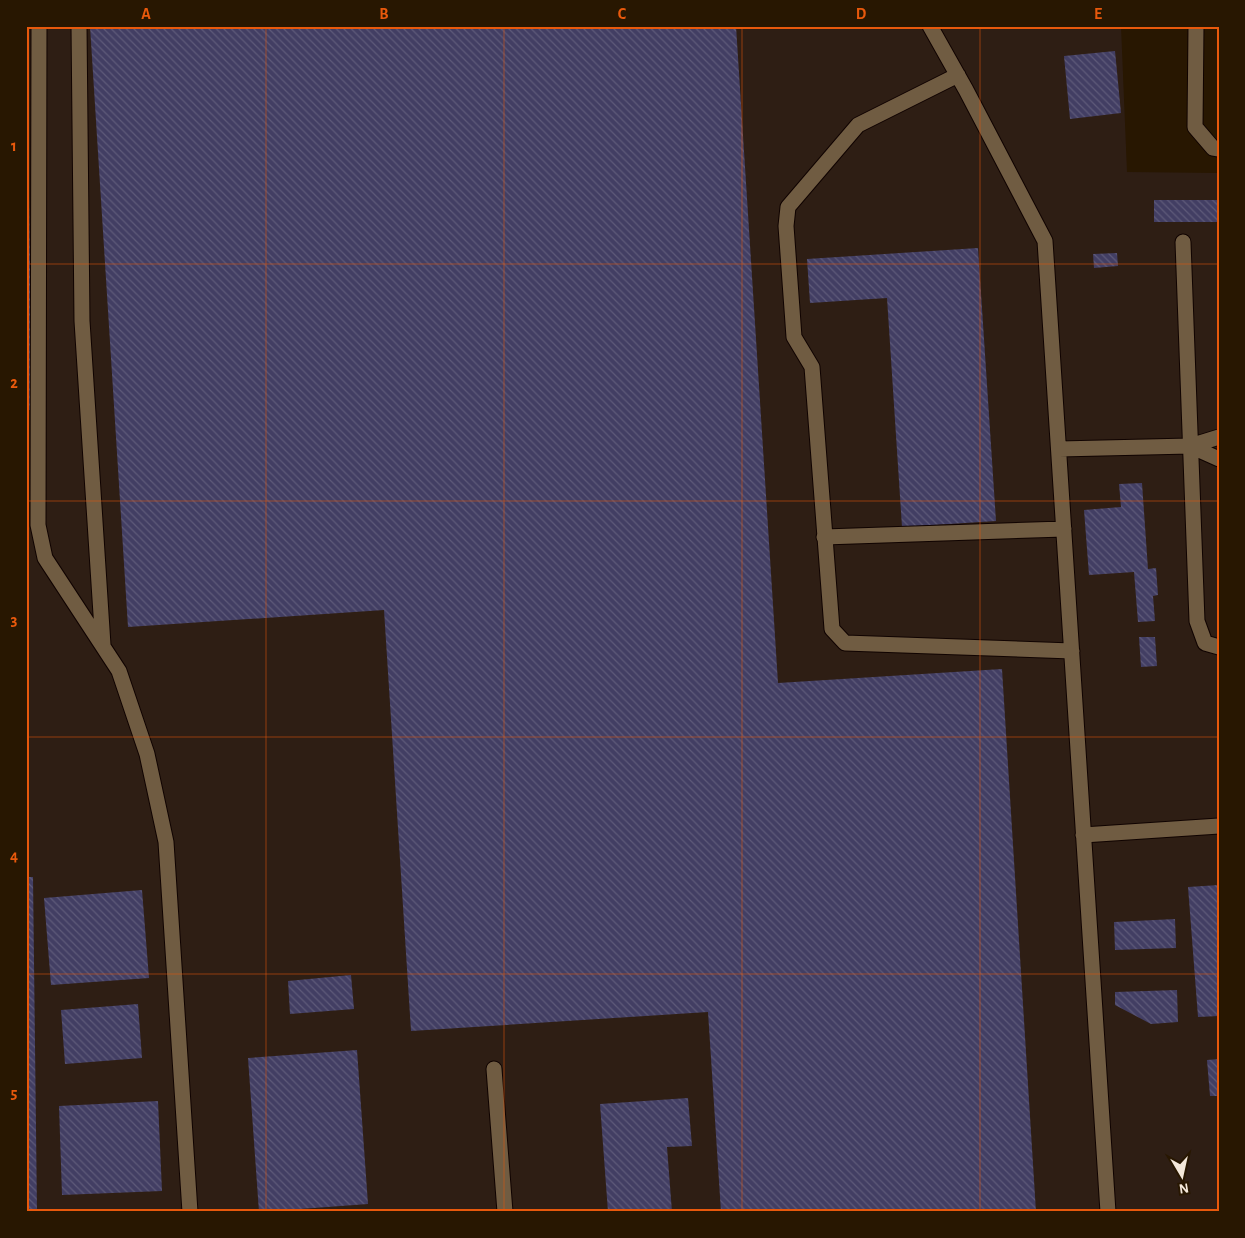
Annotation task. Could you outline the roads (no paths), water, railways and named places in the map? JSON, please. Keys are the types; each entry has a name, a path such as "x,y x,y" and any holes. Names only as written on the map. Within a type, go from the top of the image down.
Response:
{"street":[{"path":"38,26 32,445 38,525 45,558 119,671 147,754 166,842 190,1212"},
{"path":"79,26 82,321 103,646"},
{"path":"930,26 958,75 1045,242 1108,1212"},
{"path":"1196,26 1195,127 1213,148 1219,149"},
{"path":"958,75 858,125 788,207 786,226 794,337 812,367 832,629 845,643 1072,651"},
{"path":"1183,242 1198,621 1205,643 1219,647"},
{"path":"1059,449 1190,446 1219,437"},
{"path":"1190,446 1219,459"},
{"path":"824,537 1064,529"},
{"path":"1084,835 1219,826"},
{"path":"494,1069 505,1212"}]}
